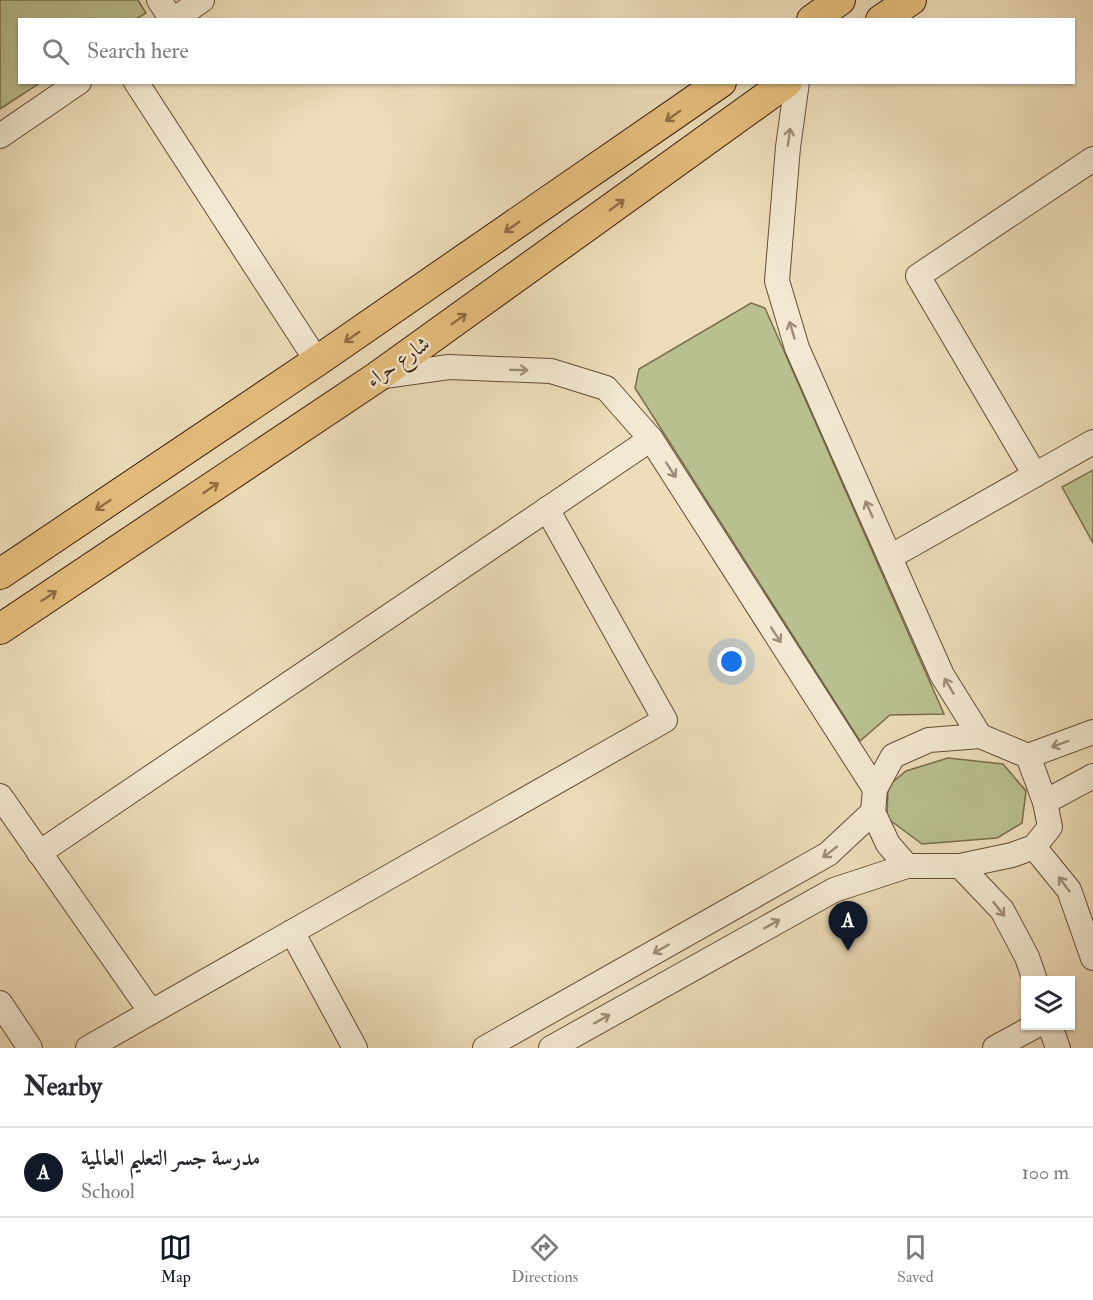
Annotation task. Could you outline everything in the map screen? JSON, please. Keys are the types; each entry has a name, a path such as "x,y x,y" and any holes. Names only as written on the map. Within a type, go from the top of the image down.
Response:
{"main road":[{"path":"815,18 840,0"},
{"path":"885,18 911,0"},
{"path":"0,574 317,361 718,84"},
{"name":"شارع حراء","path":"0,628 377,377 785,84"},
{"path":"134,484 161,521"}],"street":[{"path":"159,0 171,18"},
{"path":"175,18 202,0"},
{"path":"0,136 76,84"},
{"path":"137,84 317,361"},
{"path":"797,84 788,147 777,281 797,348 942,675 980,736"},
{"path":"1035,475 918,276 1093,159"},
{"path":"377,377 449,368 551,371 606,388 651,439 874,801 888,844 907,866"},
{"path":"39,853 651,439"},
{"path":"890,557 1093,442"},
{"path":"88,1048 665,720 547,509"},
{"path":"485,1048 828,854 874,801 893,756 929,740 980,736 1028,756 1093,732"},
{"path":"551,1048 834,890 907,866 960,866 1012,855 1034,847 1050,827 1045,802 1028,756"},
{"path":"1045,802 1093,776"},
{"path":"0,796 151,1012"},
{"path":"1034,847 1069,890 1093,958"},
{"path":"960,866 1002,910 1027,957 1033,976"},
{"path":"292,932 355,1048"},
{"path":"0,1003 30,1048"},
{"path":"995,1048 1028,1030"},
{"path":"1051,1030 1058,1048"}],"green space":[{"path":"0,0 138,0 146,13 138,18 18,18 18,84 38,84 0,109"},
{"path":"751,303 765,308 944,714 890,715 860,741 635,388 639,369"},
{"path":"1093,470 1093,543 1062,487"},
{"path":"948,758 1003,764 1026,791 1022,823 997,838 922,844 887,818 888,786 906,771"}],"place":[{"name":"مدرسة جسر التعليم العالمية","path":"848,951"}]}
